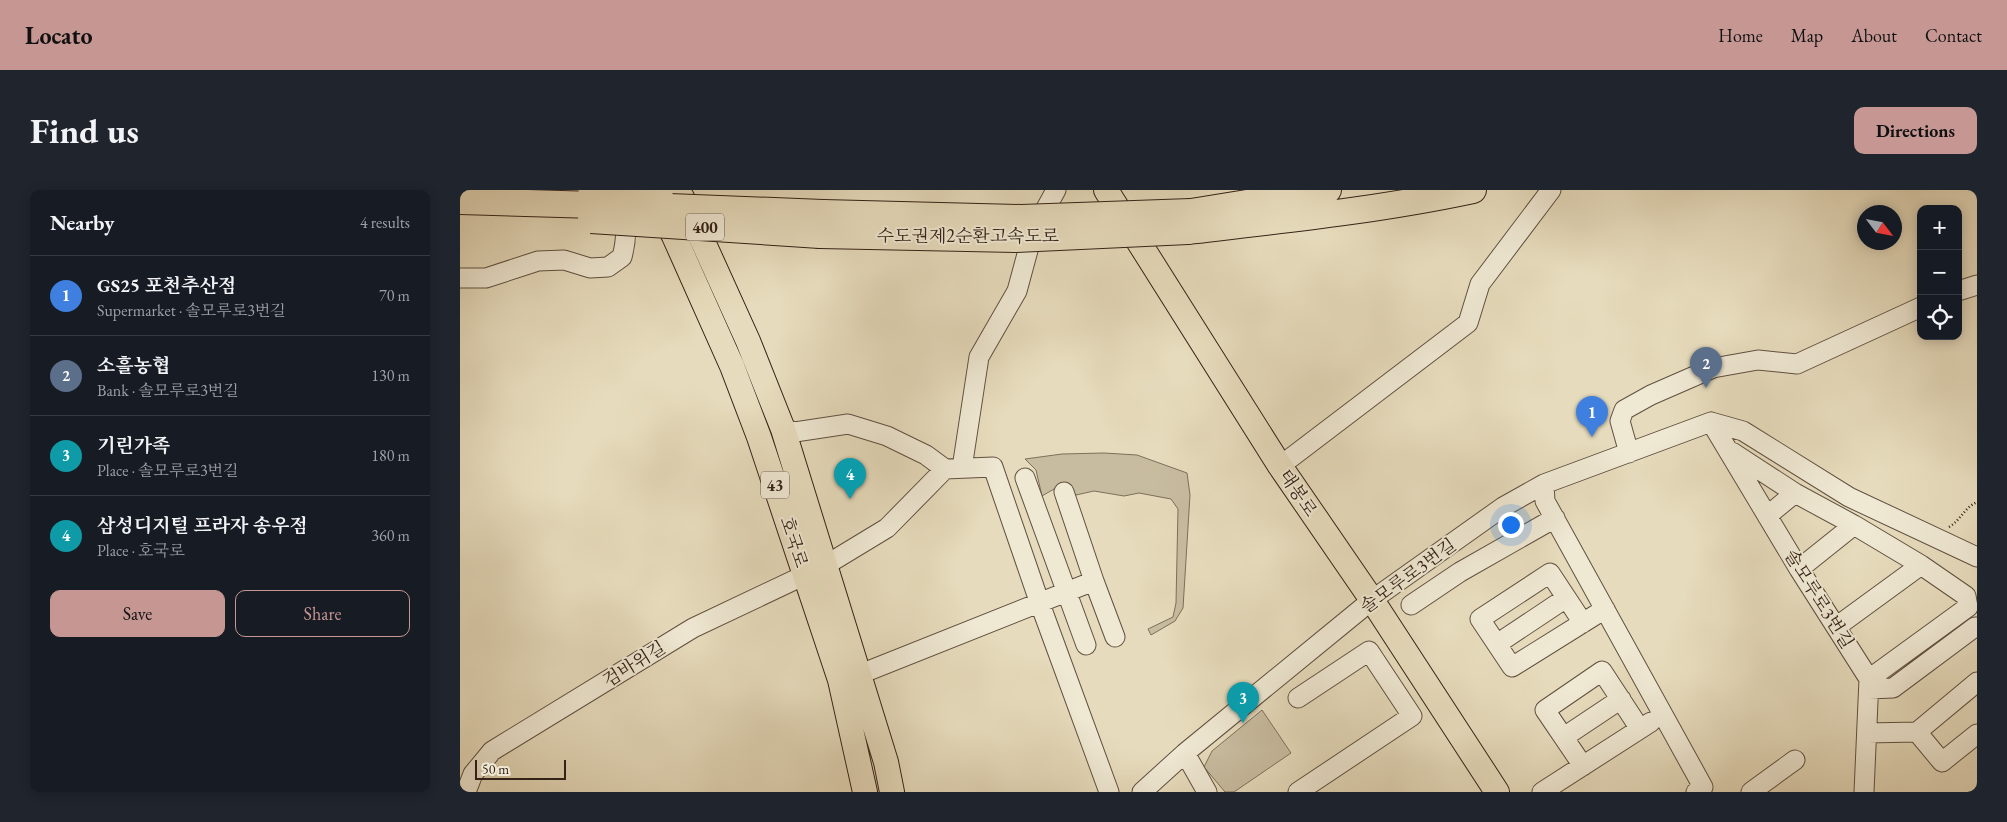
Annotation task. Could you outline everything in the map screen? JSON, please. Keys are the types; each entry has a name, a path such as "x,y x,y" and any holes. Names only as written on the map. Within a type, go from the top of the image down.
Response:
{"highway":[{"path":"531,190 597,202"},
{"name":"수도권제2순환고속도로","path":"1190,221 1328,190"},
{"name":"수도권제2순환고속도로","path":"460,215 597,202 821,224 1019,229 1322,215 1418,201 1473,190"},
{"name":"수도권제2순환고속도로","path":"460,201 597,202 757,210 821,224"}],"main road":[{"name":"호국로","path":"650,190 674,236 732,366 759,437 816,570 858,675 886,762 892,792"},
{"name":"호국로","path":"678,190 748,341 783,429 865,792"},
{"name":"태봉로","path":"1106,190 1280,466 1372,600 1498,792"},
{"path":"886,762 902,792"}],"street":[{"path":"953,469 979,357 1017,291 1033,232 1056,190"},
{"path":"1280,466 1468,323 1480,284 1552,190"},
{"path":"460,278 486,278 538,261 564,260 590,268 608,267 622,257 627,238 624,218 597,202"},
{"path":"1962,290 1977,285"},
{"path":"1629,453 1620,421 1624,410 1651,395 1713,368 1758,360 1797,364 1917,309"},
{"path":"1712,422 1743,431 1849,497 1977,557"},
{"name":"솔모루로3번길","path":"1142,792 1185,753 1372,600 1503,507 1544,484 1712,422 1869,684"},
{"path":"783,429 795,432 848,424 894,440 953,469 993,467 1109,792"},
{"path":"1729,450 1795,493 1921,565 1966,596 1968,607 1869,684 1864,792"},
{"name":"검바위길","path":"466,792 473,774 492,751 693,628 816,570 887,528 953,469"},
{"path":"1025,478 1065,592 1086,645"},
{"path":"1544,484 1545,501 1703,787 1696,792"},
{"path":"1064,492 1115,637"},
{"path":"1767,516 1795,493"},
{"path":"1412,605 1460,572 1555,518"},
{"path":"1799,569 1854,525"},
{"path":"1836,627 1921,565"},
{"path":"1583,623 1550,573 1480,619 1512,667 1583,623 1605,609"},
{"path":"858,675 1094,580"},
{"path":"1496,644 1566,598"},
{"path":"1869,684 1893,688 1974,627"},
{"path":"1298,698 1369,651 1412,716 1298,792"},
{"path":"1583,766 1545,710 1602,671 1640,729"},
{"path":"1867,733 1917,732 1977,682"},
{"path":"1564,737 1621,699"},
{"path":"1542,792 1663,714"},
{"path":"1917,732 1942,762 1977,734"},
{"path":"1185,753 1207,792"},
{"path":"1751,792 1795,760"}],"path":[{"path":"1933,536 1955,524 1966,508 1977,502"}],"shaded area":[{"path":"1104,453 1137,455 1187,473 1190,495 1183,608 1175,621 1151,635 1148,629 1173,617 1176,603 1178,509 1171,499 1139,493 1124,496 1094,491 1076,495 1061,485 1042,496 1036,470 1025,459 1062,454"},
{"path":"1262,710 1291,753 1234,792 1225,792 1204,767 1212,751"}],"place":[{"name":"소흘농협","path":"1706,388"},
{"name":"GS25 포천추산점","path":"1592,437"},
{"name":"삼성디지털 프라자 송우점","path":"850,499"},
{"name":"기린가족","path":"1243,723"}]}
